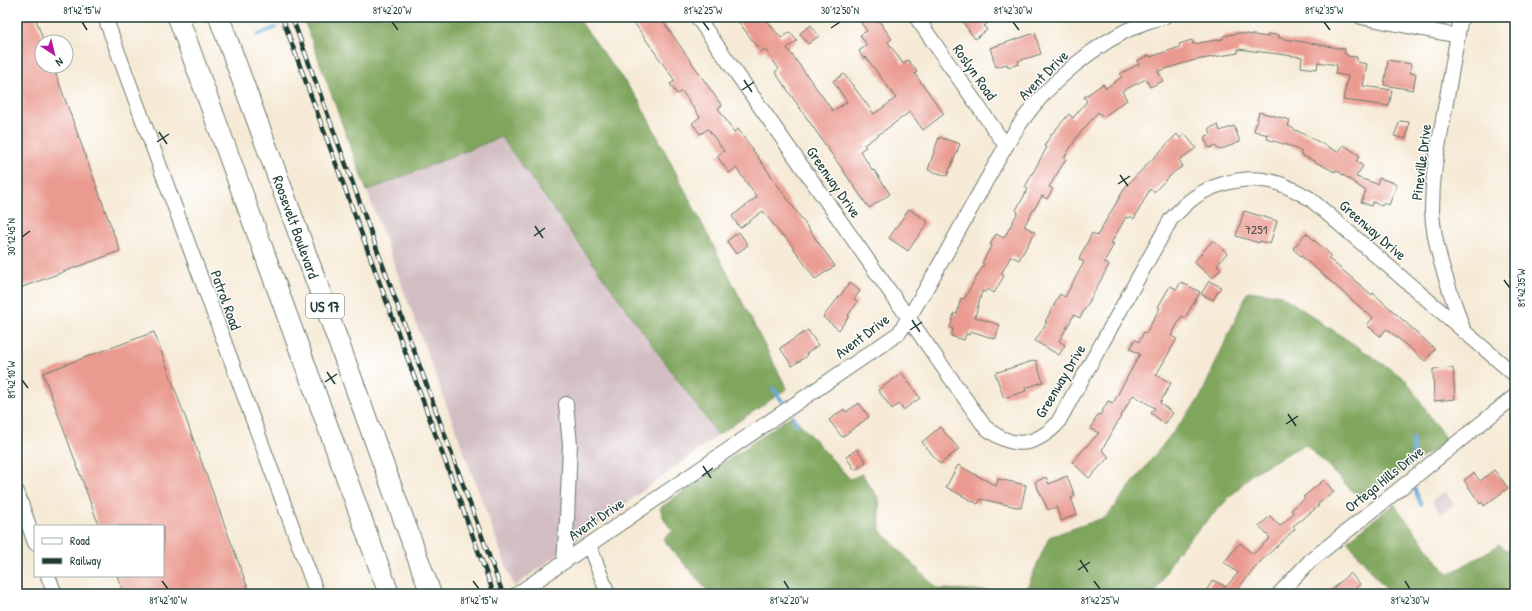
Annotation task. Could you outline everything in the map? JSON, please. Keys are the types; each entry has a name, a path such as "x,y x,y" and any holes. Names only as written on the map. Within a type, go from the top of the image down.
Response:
{"highway":[{"name":"US 17","path":"178,17 389,594"},
{"name":"Roosevelt Boulevard","path":"219,17 431,594"}],"street":[{"name":"Patrol Road","path":"105,17 317,594"},
{"name":"Greenway Drive","path":"697,17 908,319 985,427 996,437 1007,441 1022,443 1036,440 1048,433 1057,424 1171,219 1187,203 1207,190 1230,182 1251,179 1269,180 1289,187 1309,198 1515,375"},
{"name":"Roslyn Road","path":"916,17 1006,146"},
{"name":"Avent Drive","path":"517,594 899,333 1006,146 1022,120 1038,100 1081,60 1103,44 1138,21 1164,17"},
{"path":"1361,17 1458,36"},
{"name":"Pineville Drive","path":"1461,17 1435,165 1432,211 1440,257 1464,332"},
{"name":"Ortega Hills Drive","path":"1279,594 1310,561 1515,396"},
{"path":"564,562 570,446 566,404"},
{"path":"17,492 34,540"},
{"path":"589,545 608,594"},
{"path":"48,577 55,594"}],"shaded area":[{"path":"501,137 718,435 514,587 367,191"},
{"path":"1445,491 1454,504 1441,514 1432,501"}],"green space":[{"path":"303,17 577,17 639,101 787,389 718,435 501,137 367,191"},
{"path":"1248,291 1281,295 1405,379 1447,441 1359,498 1305,444 1253,473 1176,553 1155,594 710,594 663,539 673,531 665,521 660,508 792,415 850,479 862,474 879,499 880,530 937,589 1025,592 1049,537 1106,517 1200,398"},
{"path":"1394,504 1448,575 1499,545 1515,554 1515,594 1390,594 1347,541"}],"building":[{"path":"17,17 35,17 41,34 34,34 34,74 56,74 120,251 17,289"},
{"path":"630,17 660,17 722,106 718,108 734,132 738,129 835,266 815,279 790,243 783,235 782,236 763,211 740,228 732,216 757,197 736,168 729,173 717,156 724,151 708,129 700,134 692,123 700,117 682,91 677,94 670,84 675,81"},
{"path":"735,17 764,17 781,38 790,32 797,41 787,48 833,111 847,102 833,81 844,74 874,114 896,98 866,57 864,59 859,51 867,45 860,35 867,31 857,17 876,17 892,39 888,42 903,64 908,60 917,72 915,74 944,114 923,130 910,112 864,145 866,147 860,151 890,194 869,208 775,72 779,69 765,49 761,52"},
{"path":"959,17 996,17 984,26 987,30 975,39"},
{"path":"811,25 819,36 808,44 800,33"},
{"path":"1035,33 1041,54 1018,61 1019,64 1008,67 1007,64 996,67 990,48"},
{"path":"1239,33 1268,37 1268,34 1279,35 1279,38 1345,49 1344,53 1347,54 1347,56 1357,57 1357,62 1367,64 1363,86 1392,90 1389,106 1343,100 1348,76 1335,74 1337,65 1318,62 1317,69 1301,67 1302,57 1238,49 1238,53 1195,60 1158,71 1163,81 1150,87 1146,79 1122,91 1127,100 1103,117 1098,112 1077,137 1049,187 1053,189 1047,199 1042,196 1024,226 1035,232 1019,260 1011,256 1001,274 1004,276 994,293 987,289 985,292 982,291 975,317 1000,325 995,339 971,331 969,335 966,334 964,340 951,336 953,329 950,328 954,313 957,314 961,298 964,299 984,264 982,263 996,234 1004,238 1018,212 1016,210 1028,189 1025,187 1047,147 1044,146 1051,135 1069,114 1073,118 1087,101 1084,97 1103,84 1106,88 1122,77 1120,74 1139,64 1137,61 1149,55 1150,57 1180,47 1179,44 1192,40 1193,44 1223,39 1223,36"},
{"path":"1388,60 1411,64 1410,73 1416,74 1413,90 1384,85"},
{"path":"1259,112 1290,120 1288,126 1338,152 1344,145 1360,156 1356,161 1363,166 1356,177 1377,184 1379,178 1397,184 1389,205 1383,203 1382,206 1373,202 1371,206 1361,202 1366,191 1336,170 1335,172 1300,154 1302,152 1290,146 1267,139 1268,135 1254,131"},
{"path":"1400,121 1409,122 1406,139 1394,136"},
{"path":"1218,125 1220,131 1234,126 1240,142 1219,150 1215,146 1209,148 1204,137 1211,134 1209,128"},
{"path":"1177,134 1180,138 1185,134 1196,148 1179,160 1183,166 1173,173 1154,192 1150,189 1134,219 1130,216 1128,218 1126,217 1111,243 1114,244 1104,262 1109,265 1080,318 1074,315 1059,341 1065,345 1059,355 1035,341 1047,322 1045,322 1060,294 1065,297 1084,262 1079,259 1092,233 1097,236 1126,186"},
{"path":"939,137 960,144 947,176 928,170"},
{"path":"909,209 928,222 908,251 889,238"},
{"path":"1244,211 1277,221 1270,244 1260,241 1259,243 1236,236"},
{"path":"739,232 748,245 736,254 727,241"},
{"path":"1306,233 1331,255 1328,258 1372,295 1373,293 1435,349 1425,361 1387,329 1380,336 1367,325 1373,318 1293,249"},
{"path":"1213,240 1227,253 1217,265 1221,269 1212,278 1194,262"},
{"path":"1209,281 1221,287 1213,300 1201,294"},
{"path":"1181,282 1200,292 1185,318 1182,316 1171,336 1177,339 1156,375 1171,383 1160,403 1173,413 1165,424 1151,413 1155,408 1133,395 1102,450 1109,457 1089,478 1072,462 1099,433 1090,429 1098,414 1100,415 1108,401 1113,403 1140,354 1130,349 1135,339 1139,342 1144,332 1146,333 1170,286 1177,289"},
{"path":"850,283 860,291 854,299 858,302 839,330 823,317"},
{"path":"808,330 818,345 806,354 807,356 792,366 780,348"},
{"path":"154,332 250,594 124,594 117,577 164,577 164,525 99,525 43,373"},
{"path":"1036,360 1043,382 1025,388 1026,391 1004,398 995,373"},
{"path":"1453,368 1455,399 1434,401 1433,369"},
{"path":"902,373 920,398 903,410 899,404 892,409 878,390"},
{"path":"859,403 869,417 842,437 829,420 844,409 846,412"},
{"path":"940,427 959,449 940,464 922,442"},
{"path":"857,449 866,462 855,470 846,457"},
{"path":"958,465 996,486 998,479 1026,485 1021,508 981,499 978,504 946,487"},
{"path":"1494,470 1508,488 1484,506 1482,502 1480,504 1464,480 1474,473 1480,481"},
{"path":"1067,476 1075,496 1071,498 1077,514 1061,521 1056,507 1048,510 1035,482 1046,477 1049,484"},
{"path":"1324,480 1334,492 1317,505 1319,506 1293,526 1295,529 1260,562 1235,593 1237,594 1204,594 1213,580 1226,587 1238,573 1224,562 1240,543 1253,554 1270,538 1259,526 1270,516 1280,526 1294,513 1291,510 1305,499 1303,497"},
{"path":"1350,573 1360,584 1350,594 1327,594"}],"waterway":[{"path":"257,35 275,28"},
{"path":"773,388 782,401"},
{"path":"793,417 797,424"},
{"path":"1413,439 1413,460"},
{"path":"1415,490 1421,504"}],"railway":[{"path":"282,17 494,594"},
{"path":"292,17 503,594"}]}
